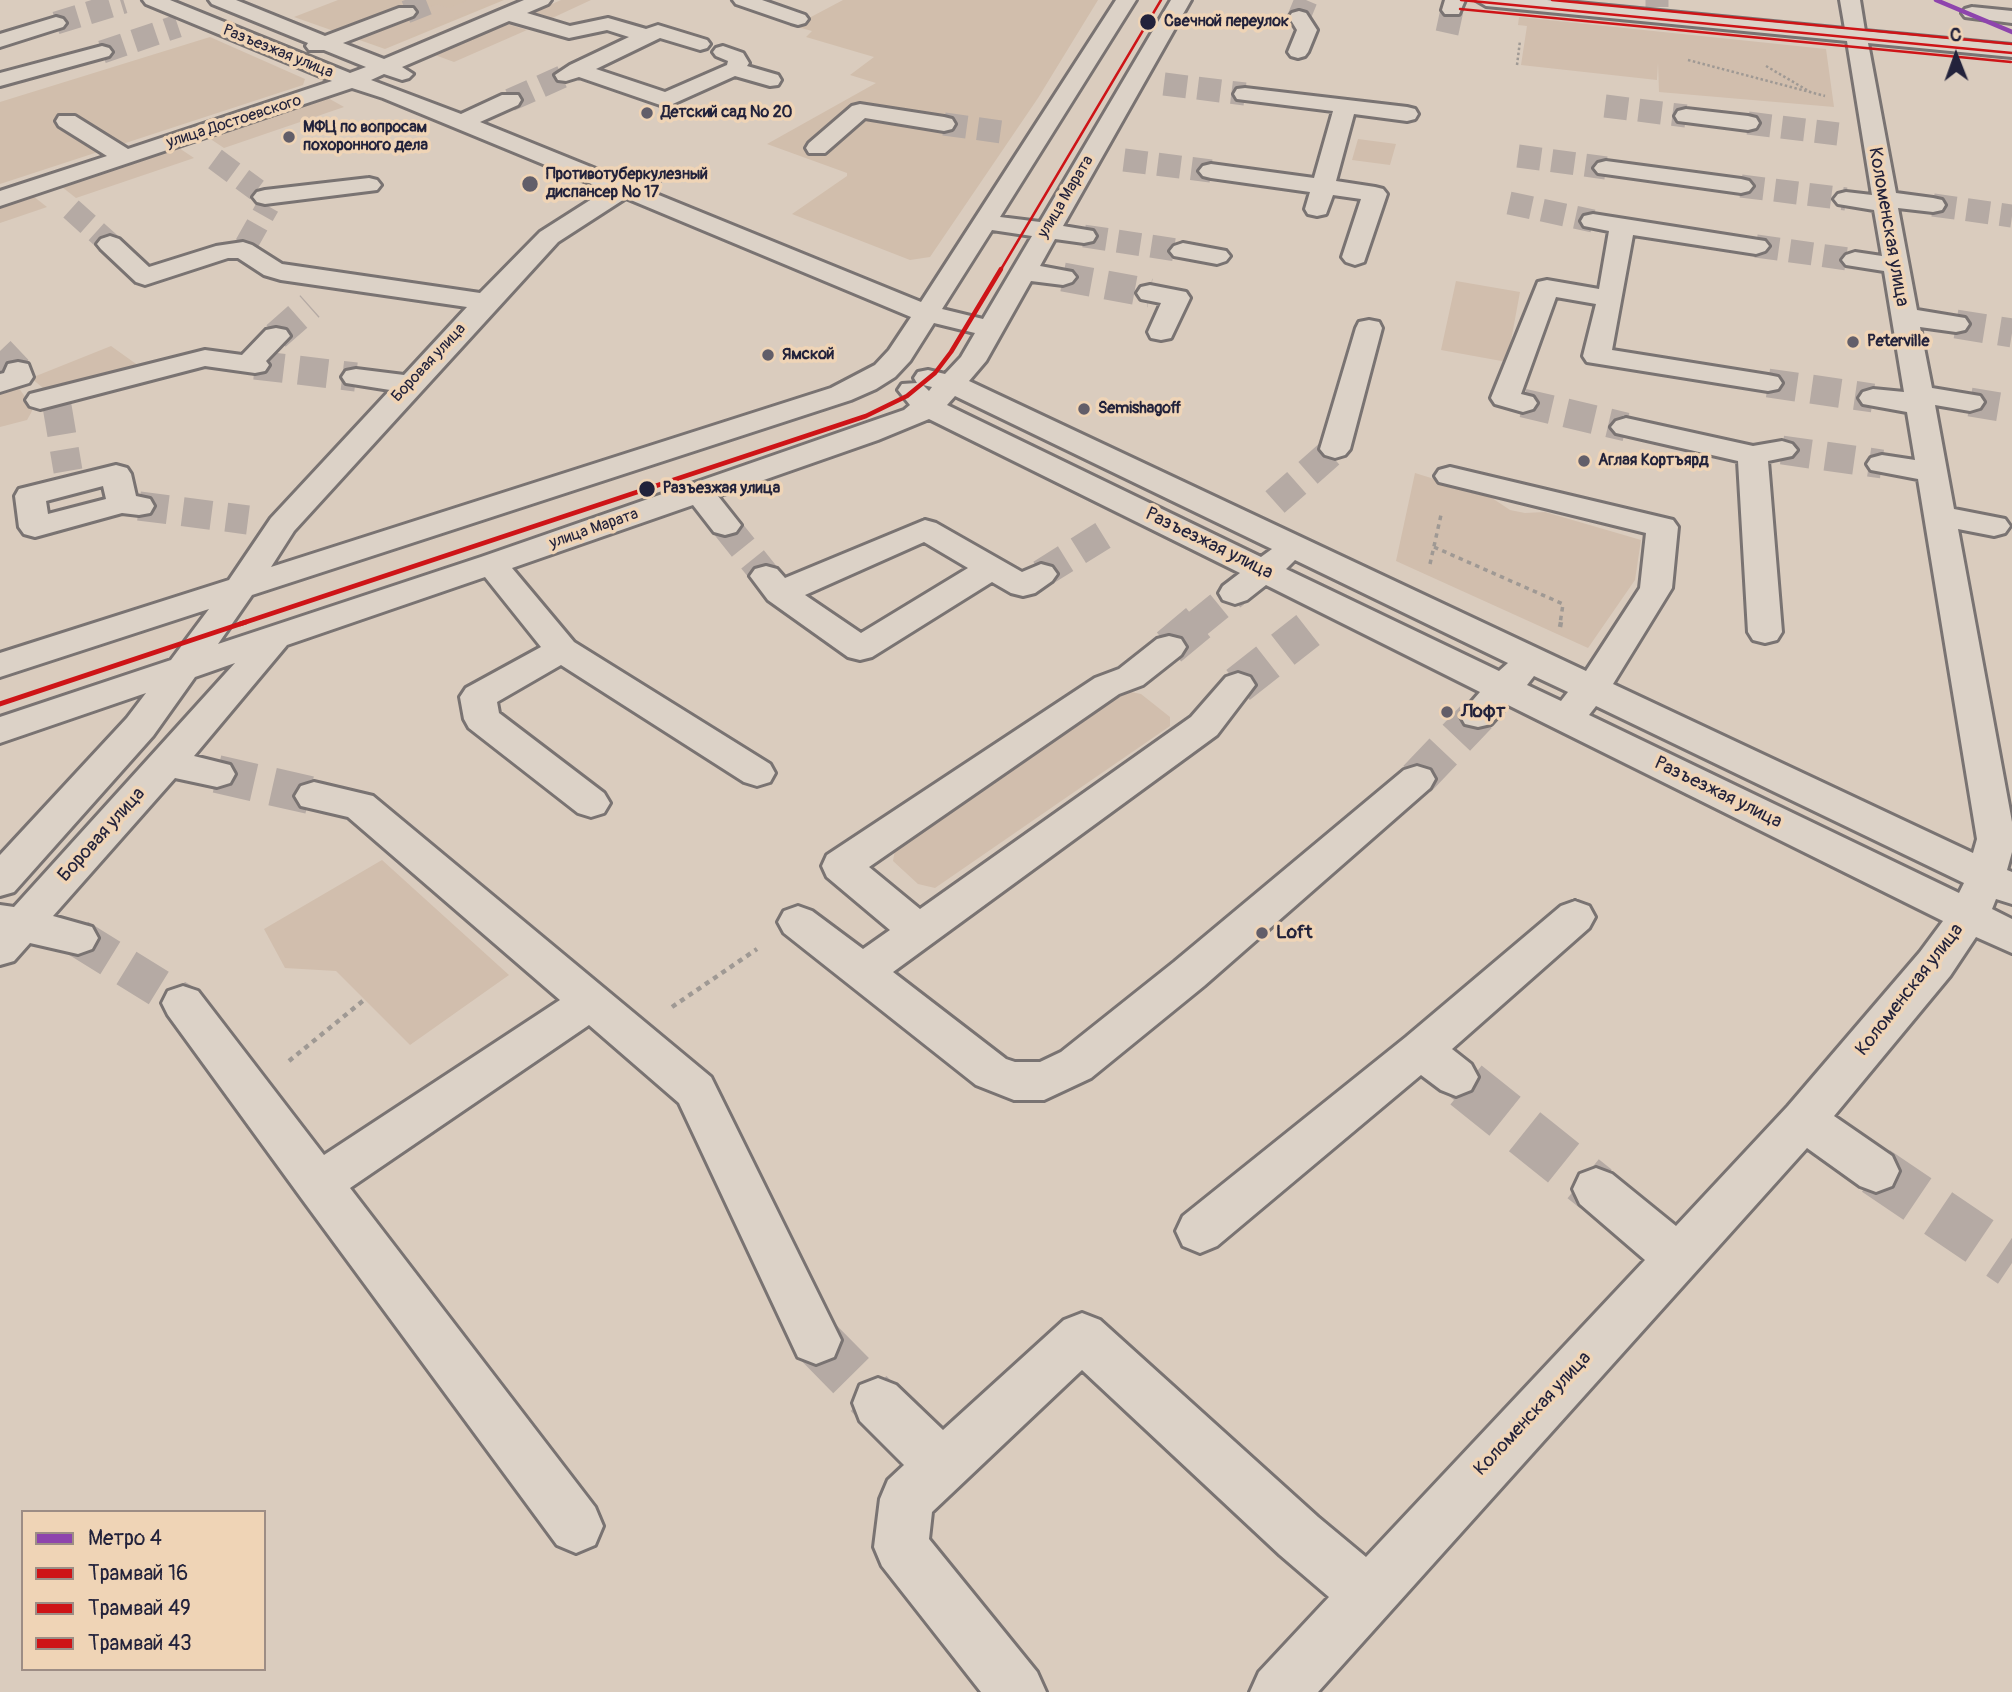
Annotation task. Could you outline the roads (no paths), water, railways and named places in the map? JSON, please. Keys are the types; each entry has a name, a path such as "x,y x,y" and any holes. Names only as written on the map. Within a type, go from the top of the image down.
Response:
{"street":[{"name":"Разъезжая улица","path":"153,0 187,19 391,93 622,190 926,297 991,329"},
{"name":"улица Достоевского","path":"0,199 352,81 541,0"},
{"path":"743,0 798,19"},
{"path":"0,665 841,394 866,383 889,367 900,355 926,297 984,222 1029,140 1079,74 1126,0"},
{"name":"улица Марата","path":"0,730 182,671 884,429 940,395 968,367 991,329 1046,231 1076,148 1118,79 1181,0"},
{"path":"1486,0 1657,12 1855,36 2012,51"},
{"name":"Коломенская улица","path":"1282,1691 1804,1120 1935,964 1989,894 1996,839 1883,201 1862,137 1850,0"},
{"name":"Разъезжая улица","path":"225,2 804,239"},
{"path":"187,19 225,2"},
{"path":"287,57 406,12"},
{"path":"1972,13 2012,17"},
{"path":"508,14 569,32 611,23 648,36"},
{"path":"1298,52 1307,30 1299,17"},
{"path":"0,42 56,23"},
{"path":"700,44 658,31 570,73 666,100 728,61 770,80"},
{"path":"0,42 46,69"},
{"path":"0,80 102,52"},
{"path":"1079,74 1158,84"},
{"path":"1245,94 1407,114"},
{"path":"461,122 510,100"},
{"path":"1316,212 1345,106"},
{"path":"817,148 860,111 944,124"},
{"path":"1686,116 1748,123"},
{"path":"67,121 125,158"},
{"path":"186,138 210,156"},
{"path":"1029,140 1118,159"},
{"path":"1606,168 1741,186"},
{"path":"1211,172 1375,194 1355,257"},
{"name":"Боровая улица","path":"0,881 140,727 241,587 282,524 410,384 549,237 622,190 651,176"},
{"path":"263,198 369,185"},
{"path":"39,186 66,205"},
{"path":"1846,199 1933,205"},
{"path":"1593,220 1756,246"},
{"path":"984,222 1084,236"},
{"path":"1622,226 1597,356 1768,383"},
{"path":"110,244 145,277 225,251 245,248 277,271 486,302"},
{"path":"1183,251 1217,256"},
{"path":"1855,260 1894,265"},
{"path":"1022,272 1063,277"},
{"path":"310,306 337,280"},
{"path":"1523,403 1505,398 1547,288 1610,299"},
{"path":"1150,293 1177,298 1161,332"},
{"path":"1903,316 1956,324"},
{"path":"1335,449 1369,328"},
{"path":"51,401 205,358 252,364 276,336"},
{"name":"Разъезжая улица","path":"889,367 1139,510 1566,719 1989,894"},
{"path":"356,377 410,384"},
{"name":"Разъезжая улица","path":"940,395 1170,488 1258,515 1293,547 1592,689 1989,894 2012,937"},
{"path":"1873,398 1970,402"},
{"path":"1626,427 1768,452 1765,632"},
{"path":"1882,464 1931,472"},
{"path":"116,474 131,505 36,527 30,496 70,478 116,474"},
{"path":"1450,476 1662,527 1656,587 1592,689 1566,719"},
{"path":"1110,531 1170,488"},
{"path":"699,492 725,525"},
{"path":"1938,516 1994,526"},
{"path":"248,520 282,524"},
{"path":"992,568 860,649 773,584 925,530 992,568 1023,586 1041,574"},
{"path":"1235,593 1293,547"},
{"path":"492,564 510,590 562,650 757,773"},
{"path":"241,587 273,639"},
{"path":"1308,630 1338,607"},
{"name":"Боровая улица","path":"7,931 167,763 273,639"},
{"path":"919,932 841,866 1107,686 1131,677 1169,647"},
{"path":"562,650 478,697 482,719 591,803"},
{"path":"1478,715 1530,660"},
{"path":"862,972 1205,726 1238,685"},
{"path":"167,763 217,774"},
{"path":"798,922 991,1072 1014,1081 1044,1081 1076,1065 1189,974 1417,779"},
{"path":"314,796 360,806 695,1090 816,1340"},
{"path":"1200,1231 1421,1049 1575,917"},
{"path":"7,931 78,938"},
{"path":"318,1184 590,1002"},
{"path":"183,1003 576,1526"},
{"path":"1421,1049 1456,1077"},
{"path":"1804,1120 1876,1171"},
{"path":"1596,1189 1677,1257"},
{"path":"1017,1692 901,1547 907,1499 1082,1337 1289,1527 1368,1594"},
{"path":"878,1403 943,1467"}],"tunnel":[{"path":"406,12 436,0"},
{"path":"1299,17 1306,0"},
{"path":"1657,0 1657,7"},
{"path":"56,23 124,2"},
{"path":"1447,33 1452,10"},
{"path":"102,52 178,26"},
{"path":"510,100 564,76"},
{"path":"1164,84 1245,94"},
{"path":"1605,106 1686,116"},
{"path":"1748,123 1838,134"},
{"path":"944,124 1009,133"},
{"path":"1518,156 1606,168"},
{"path":"215,159 257,190"},
{"path":"1124,160 1211,171"},
{"path":"1741,186 1846,199"},
{"path":"1509,203 1593,221"},
{"path":"1933,205 2012,216"},
{"path":"246,245 268,206"},
{"path":"71,209 110,244"},
{"path":"1084,236 1183,251"},
{"path":"1756,246 1855,260"},
{"path":"1063,277 1150,293"},
{"path":"276,336 310,306"},
{"path":"1956,324 2012,333"},
{"path":"0,351 18,370"},
{"path":"255,365 356,377"},
{"path":"1768,383 1873,398"},
{"path":"1970,402 2012,409"},
{"path":"1523,403 1626,427"},
{"path":"57,406 68,471"},
{"path":"1275,502 1335,449"},
{"path":"1782,450 1882,464"},
{"path":"139,506 248,520"},
{"path":"725,525 766,576"},
{"path":"1041,574 1110,531"},
{"path":"1197,624 1235,593"},
{"path":"1169,647 1199,622"},
{"path":"1238,685 1308,630"},
{"path":"1417,779 1478,715"},
{"path":"217,774 314,796"},
{"path":"78,938 183,1003"},
{"path":"1456,1077 1468,1087"},
{"path":"1466,1085 1596,1189"},
{"path":"1876,1171 2012,1263"},
{"path":"816,1340 878,1403"}],"metro line":[{"name":"4","path":"1936,0 2012,32"}],"tram line":[{"name":"16","path":"0,704 866,416 907,396 935,373 951,352 1161,0"},
{"name":"16","path":"1461,0 2012,53"},
{"name":"43","path":"1552,0 2012,44"},
{"name":"49","path":"1460,9 2011,62"}],"place":[{"name":"Свечной переулок","path":"1148,22"},
{"name":"Детский сад № 20","path":"647,113"},
{"name":"МФЦ по вопросам похоронного дела","path":"289,137"},
{"name":"Противотуберкулезный диспансер № 17","path":"530,184"},
{"name":"Peterville","path":"1853,342"},
{"name":"Ямской","path":"768,355"},
{"name":"Semishagoff","path":"1084,409"},
{"name":"Аглая Кортъярд","path":"1584,461"},
{"name":"Разъезжая улица","path":"647,489"},
{"name":"Лофт","path":"1447,712"},
{"name":"Loft","path":"1262,933"}]}
